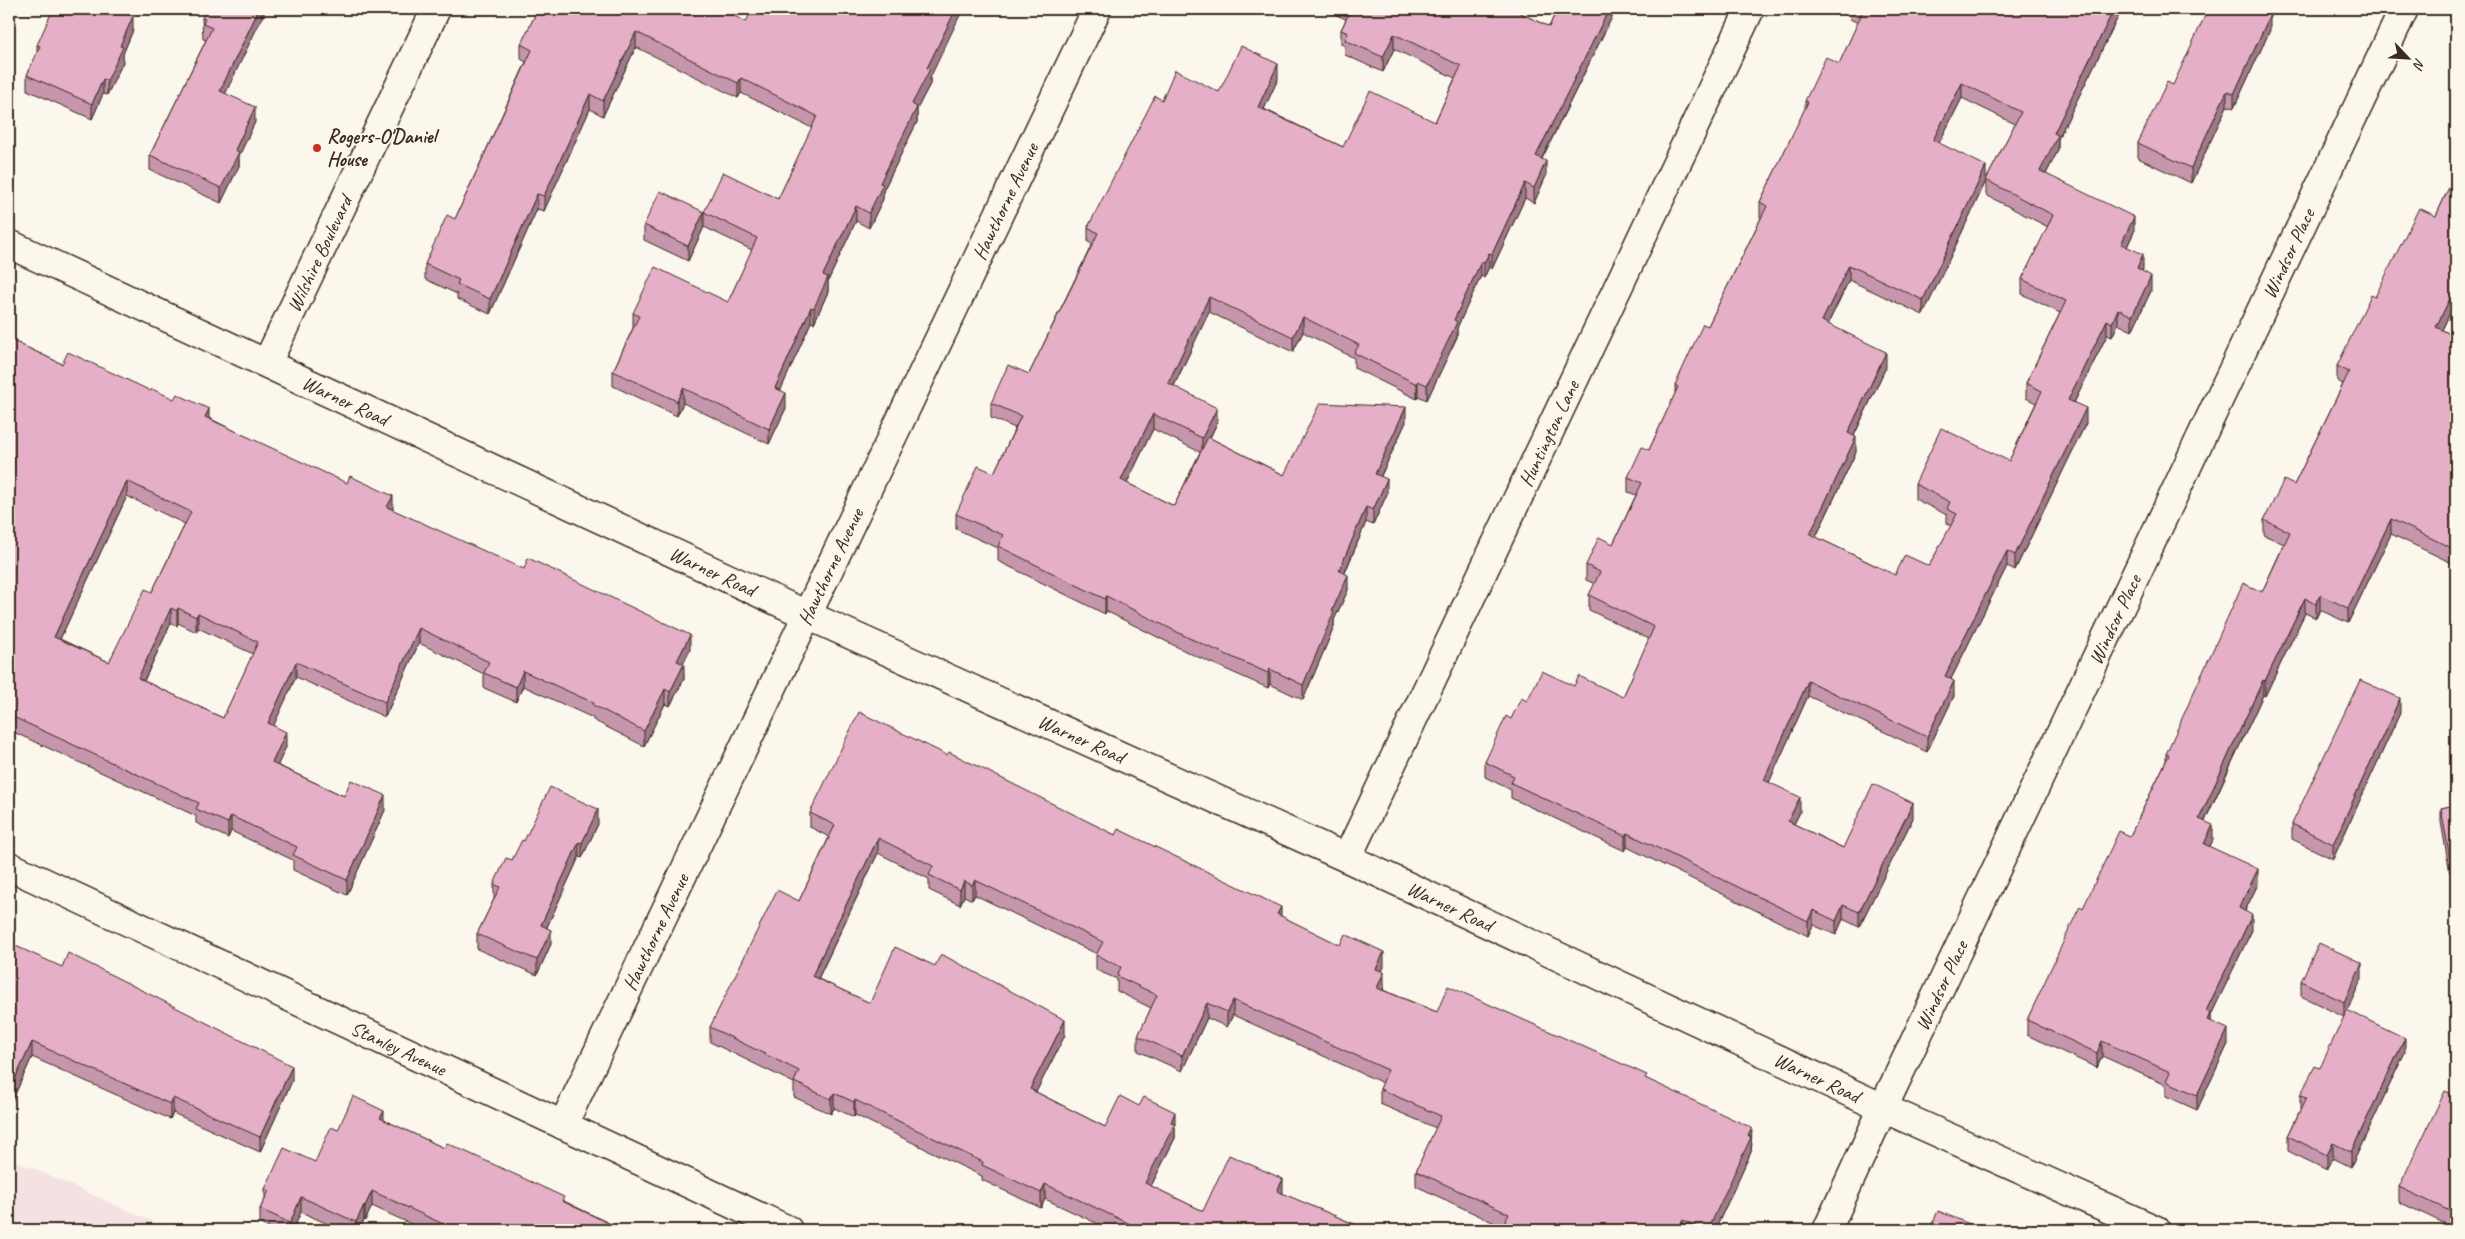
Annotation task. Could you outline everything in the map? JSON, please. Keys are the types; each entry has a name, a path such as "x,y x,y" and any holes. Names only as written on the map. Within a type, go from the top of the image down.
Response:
{"street":[{"name":"Wilshire Boulevard","path":"267,363 436,9"},
{"name":"Hawthorne Avenue","path":"563,1125 1097,9"},
{"name":"Huntington Lane","path":"1348,858 1750,9"},
{"name":"Windsor Place","path":"1828,1230 1883,1108 2397,11"},
{"name":"Warner Road","path":"9,244 807,615 1348,858 1883,1108 2156,1230"},
{"name":"Stanley Avenue","path":"9,866 788,1230"}],"shaded area":[{"path":"9,1158 172,1230 9,1230"}],"building":[{"path":"53,9 118,9 133,16 120,46 123,47 107,81 103,79 92,104 27,75 40,46 37,45"},
{"path":"207,9 259,9 220,91 255,107 235,150 239,152 221,188 150,155 212,28 203,24 205,19 202,18"},
{"path":"538,9 721,9 746,22 752,9 956,9 927,68 930,69 912,104 917,107 880,183 883,184 869,213 856,206 823,275 828,277 814,308 811,307 775,388 786,393 769,429 683,388 677,401 613,371 639,316 633,313 655,267 728,302 757,238 704,212 723,172 778,199 817,116 741,78 738,83 636,32 603,101 590,94 544,196 537,194 490,299 457,284 459,280 425,264 447,215 455,219 532,50 521,44"},
{"path":"1351,9 1512,9 1549,27 1557,9 1609,9 1536,156 1546,161 1534,188 1525,183 1492,254 1489,253 1484,263 1481,262 1454,320 1457,322 1427,385 1418,381 1417,384 1354,353 1359,345 1303,317 1293,337 1209,297 1168,383 1217,408 1202,438 1153,414 1121,480 1174,506 1208,437 1284,475 1320,403 1406,407 1375,474 1387,479 1373,510 1366,507 1339,571 1348,575 1303,685 1270,669 1268,673 1189,638 1106,596 1105,599 998,546 1003,535 956,514 978,466 994,473 1021,416 991,403 1008,365 1029,374 1098,233 1088,227 1155,96 1162,100 1175,70 1219,92 1241,46 1278,64 1258,107 1343,147 1370,91 1435,122 1461,66 1394,34 1383,57 1345,40 1348,33 1341,30"},
{"path":"1860,9 2114,9 2054,133 2058,135 2040,171 2134,217 2121,244 2143,254 2137,268 2151,276 2132,316 2118,309 2112,323 2107,320 2068,400 2086,408 2015,555 2007,551 1945,676 1954,681 1927,737 1808,681 1764,780 1800,797 1788,821 1843,848 1873,784 1913,803 1859,912 1843,905 1836,921 1813,910 1808,921 1627,833 1625,836 1511,783 1514,776 1485,762 1506,716 1511,719 1521,698 1527,701 1542,671 1574,686 1579,676 1623,697 1654,627 1589,595 1600,572 1586,565 1599,537 1613,544 1642,483 1628,477 1642,447 1649,450 1678,387 1675,385 1703,324 1708,326 1767,206 1760,202 1808,102 1805,101 1826,57 1839,64 1863,11","holes":["1962,83 2021,112 1986,180 2053,215 2022,279 2066,301 2026,383 2042,391 2009,461 1941,428 1915,484 1950,502 1947,509 1957,514 1929,566 1905,555 1895,575 1810,534 1856,437 1848,433 1886,352 1822,321 1849,265 1923,300 1986,166 1933,140"]},
{"path":"2208,9 2258,9 2270,15 2234,94 2227,91 2191,168 2138,143 2167,82 2173,85"},
{"path":"2456,137 2456,149 2452,147"},
{"path":"2456,172 2456,286 2436,327 2456,337 2456,550 2391,519 2348,608 2320,595 2316,604 2305,598 2265,681 2263,680 2199,819 2213,825 2204,844 2258,869 2239,908 2252,915 2206,1011 2211,1013 2208,1020 2228,1029 2197,1095 2166,1081 2170,1072 2102,1041 2097,1053 2027,1020 2080,906 2083,908 2119,831 2130,836 2169,755 2166,754 2243,583 2262,592 2290,532 2264,520 2284,480 2294,485 2349,372 2337,366 2371,295 2375,297 2419,208 2436,216"},
{"path":"660,191 704,212 688,246 644,225"},
{"path":"9,339 62,364 68,352 151,391 152,389 174,399 177,394 209,409 205,417 347,483 350,476 393,496 387,507 524,569 528,558 690,635 677,661 684,664 670,692 665,689 644,731 593,705 594,703 523,671 516,687 484,673 489,662 419,628 385,702 296,662 268,723 286,732 272,763 344,796 351,780 385,795 347,880 293,855 297,847 231,816 228,823 196,809 199,803 9,715","holes":["127,481 191,512 152,592 145,589 109,662 54,637","171,608 177,611 178,608 196,617 198,613 258,642 223,718 138,678"]},
{"path":"2360,680 2400,698 2333,844 2292,824"},
{"path":"859,712 947,755 949,752 1115,835 1118,829 1281,907 1277,914 1340,945 1345,934 1384,952 1376,969 1384,972 1377,988 1437,1012 1448,986 1647,1075 1645,1078 1752,1128 1748,1136 1751,1137 1708,1230 1683,1220 1678,1230 1544,1230 1540,1228 1539,1230 1501,1230 1509,1214 1416,1171 1441,1116 1380,1089 1388,1070 1233,1000 1227,1012 1207,1003 1182,1056 1138,1036 1157,995 1117,976 1121,967 1096,955 1103,942 975,880 972,885 964,881 960,890 929,875 933,866 878,838 812,976 870,1003 895,947 935,966 941,954 1065,1020 1030,1089 1105,1127 1120,1096 1139,1106 1144,1097 1175,1112 1171,1122 1175,1123 1145,1183 1203,1211 1229,1155 1283,1179 1277,1191 1368,1230 1143,1230 1045,1184 1041,1193 982,1165 983,1162 855,1100 854,1102 834,1093 831,1099 794,1082 799,1071 710,1027 777,890 799,901 835,825 810,813"},
{"path":"550,787 598,809 582,843 579,842 541,925 551,930 537,960 477,934 500,887 494,884 506,858 512,860 522,840 524,841"},
{"path":"2456,805 2456,857 2450,858 2441,808"},
{"path":"9,943 62,967 68,953 292,1066 260,1137 173,1098 170,1104 32,1042 11,1088 9,1087"},
{"path":"2319,943 2362,963 2344,1002 2301,981"},
{"path":"2347,1010 2405,1038 2351,1152 2333,1143 2327,1155 2288,1136 2306,1098 2300,1096 2315,1066 2320,1068"},
{"path":"2445,1091 2454,1095 2456,1091 2456,1214 2399,1187"},
{"path":"353,1096 384,1111 380,1118 444,1148 447,1143 564,1197 562,1201 623,1230 456,1230 372,1191 356,1222 301,1197 290,1223 260,1209 269,1191 265,1189 284,1148 315,1162 331,1127 338,1130"},
{"path":"1938,1211 1984,1230 1929,1230"}],"place":[{"name":"Rogers-O'Daniel House","path":"317,148"}]}
